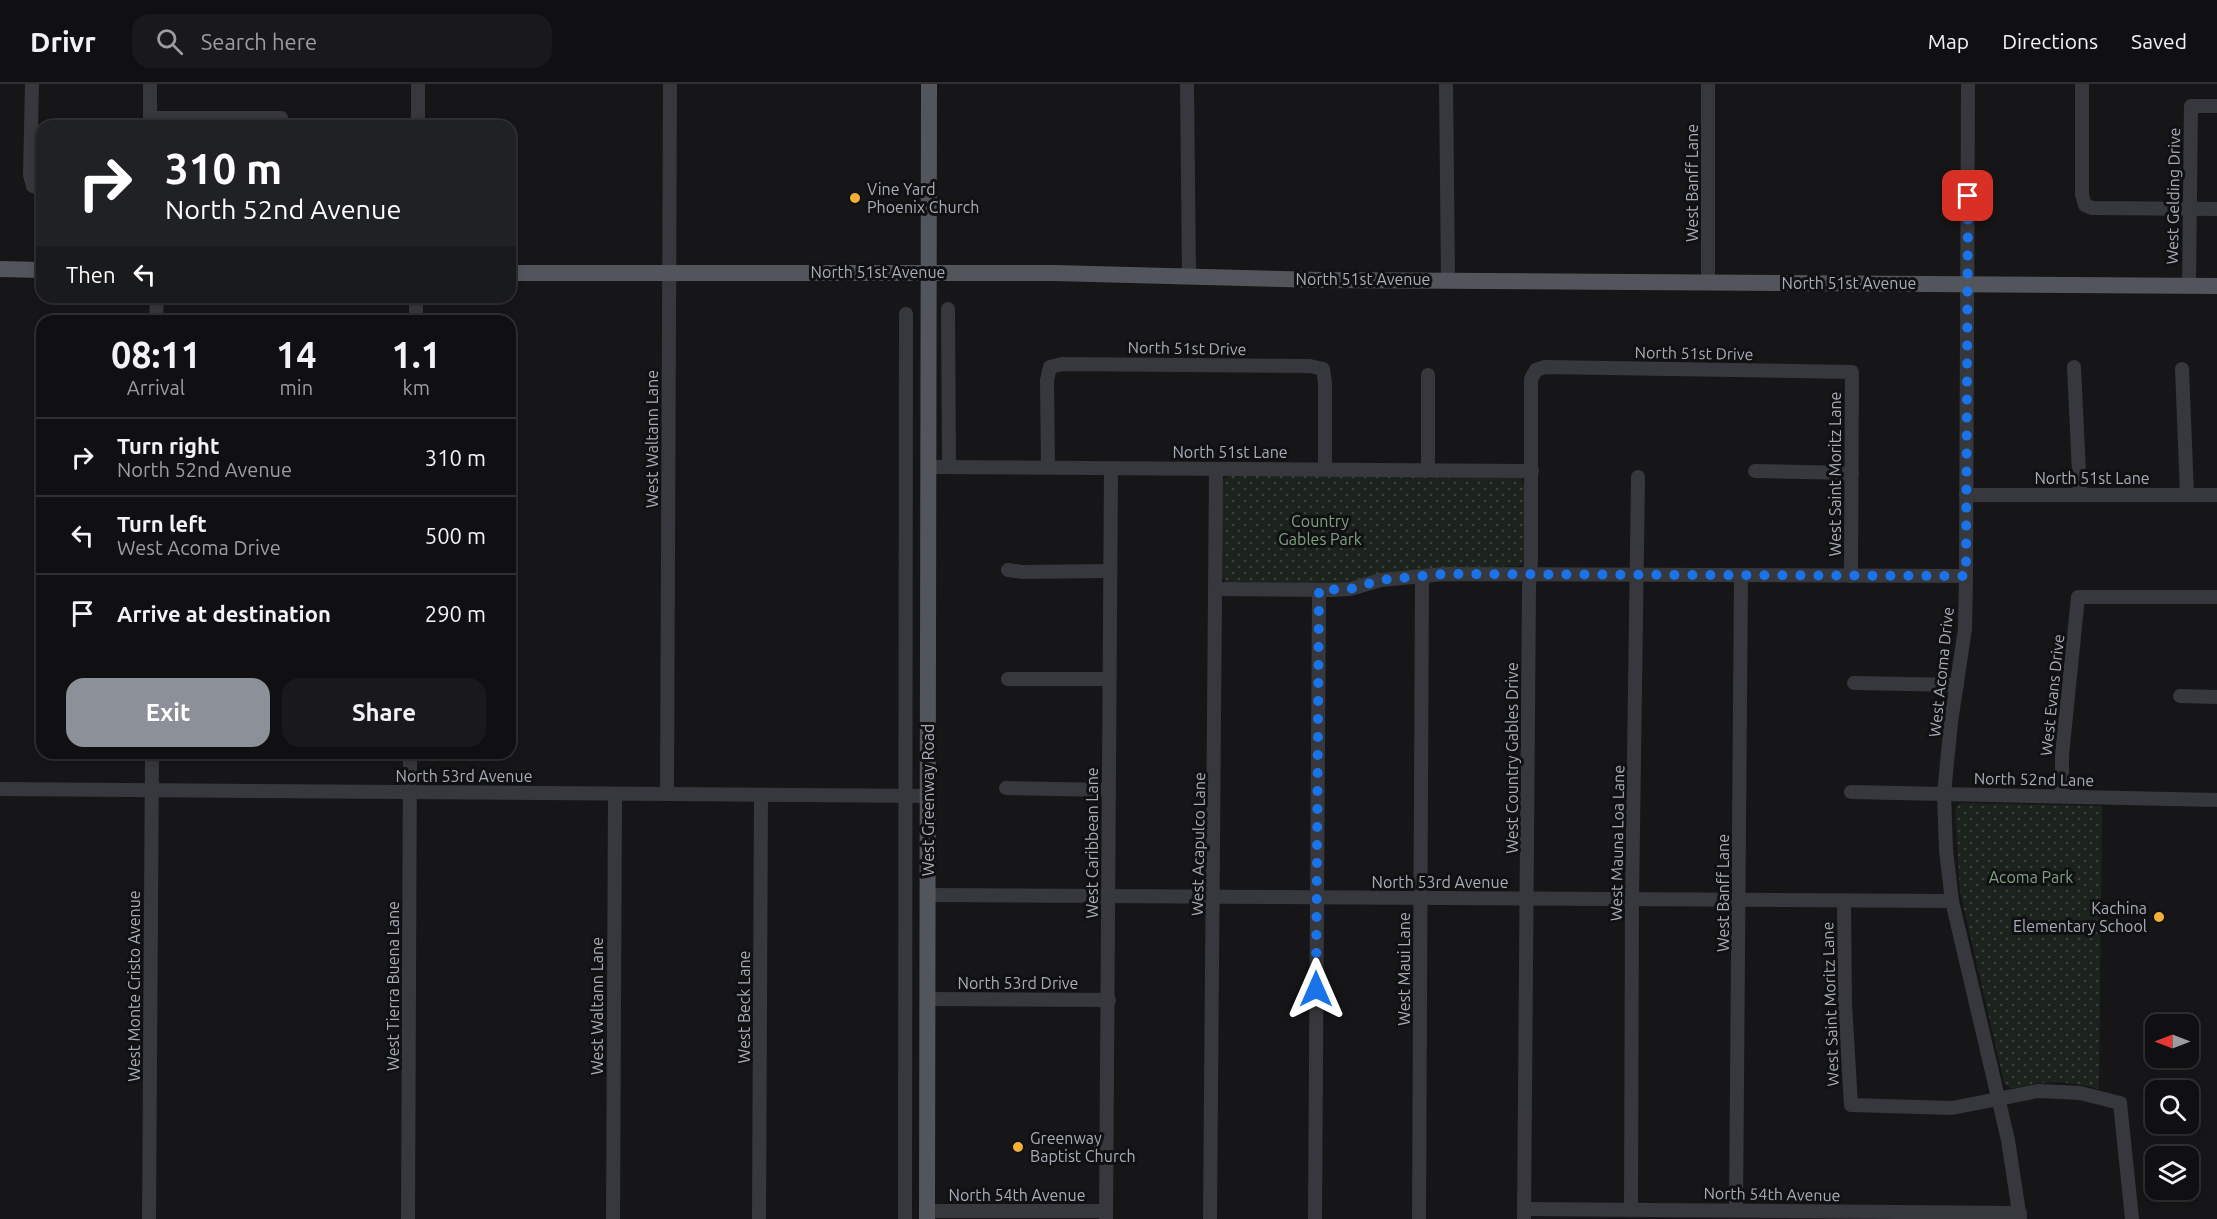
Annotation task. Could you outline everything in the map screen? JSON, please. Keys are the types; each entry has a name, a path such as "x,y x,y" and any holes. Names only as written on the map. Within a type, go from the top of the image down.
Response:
{"main road":[{"name":"West Greenway Road","path":"927,1215 929,84"},
{"path":"0,269 36,270"},
{"name":"North 51st Avenue","path":"516,273 929,272 1322,280 2217,286"}],"street":[{"path":"32,84 30,175 36,186"},
{"path":"150,84 150,120"},
{"path":"418,84 418,120"},
{"name":"West Waltann Lane","path":"667,794 670,84"},
{"path":"1187,84 1189,276"},
{"path":"1446,84 1448,280"},
{"name":"West Banff Lane","path":"1708,84 1708,282"},
{"name":"West Acoma Drive","path":"1968,84 1965,629 1944,794 1946,850 1952,901 2008,1140 2020,1216"},
{"path":"2082,84 2082,195 2085,205 2092,208 2217,209"},
{"name":"West Gelding Drive","path":"2189,286 2191,106 2217,106"},
{"path":"216,120 281,118"},
{"path":"948,309 949,467"},
{"name":"West Greenway Road","path":"905,1219 906,314"},
{"name":"North 51st Drive","path":"1048,467 1047,380 1050,367 1062,364 1310,366 1323,369 1325,469"},
{"name":"North 51st Drive","path":"1536,370 1545,367 1852,372"},
{"path":"2074,367 2080,494"},
{"path":"2182,369 2187,495"},
{"name":"West Country Gables Drive","path":"1524,1214 1531,379 1536,370"},
{"name":"West Saint Moritz Lane","path":"1851,576 1852,372"},
{"path":"1428,375 1428,470"},
{"name":"North 51st Lane","path":"928,467 1532,471"},
{"name":"West Caribbean Lane","path":"1106,1215 1111,468"},
{"name":"West Acapulco Lane","path":"1210,1219 1216,468"},
{"path":"1755,471 1851,473"},
{"name":"West Mauna Loa Lane","path":"1631,1210 1632,899 1638,477"},
{"name":"North 51st Lane","path":"1966,495 2217,495"},
{"path":"906,524 928,524"},
{"path":"1008,570 1022,572 1110,571"},
{"path":"1216,589 1350,589 1381,580 1422,576 1530,574 1966,576"},
{"name":"West Maui Lane","path":"1419,1219 1422,576"},
{"name":"West Banff Lane","path":"1736,1210 1741,576"},
{"path":"1315,1219 1319,590"},
{"name":"West Evans Drive","path":"2062,796 2062,755 2078,597 2217,597"},
{"path":"1008,679 1109,679"},
{"path":"1854,683 1957,685"},
{"path":"2180,696 2217,697"},
{"name":"West Monte Cristo Avenue","path":"148,1219 152,759"},
{"name":"West Tierra Buena Lane","path":"408,1219 410,759"},
{"path":"1006,788 1109,790"},
{"name":"North 53rd Avenue","path":"0,789 928,796"},
{"name":"North 52nd Lane","path":"1851,792 2217,800"},
{"name":"West Waltann Lane","path":"613,1219 615,794"},
{"name":"West Beck Lane","path":"759,1219 761,795"},
{"name":"North 53rd Avenue","path":"928,895 1952,901"},
{"name":"West Saint Moritz Lane","path":"1844,901 1845,1004 1851,1106 1952,1108 1998,1099"},
{"name":"North 53rd Drive","path":"928,999 1109,1000"},
{"path":"906,1075 928,1076"},
{"path":"1998,1099 2038,1092 2080,1093 2120,1102 2132,1219"},
{"name":"North 54th Avenue","path":"1524,1214 1631,1210 1736,1210 2020,1216"},
{"name":"North 54th Avenue","path":"927,1215 1106,1215"}],"green space":[{"name":"Country Gables Park","path":"1228,475 1521,478 1524,485 1524,559 1520,566 1422,569 1323,585 1226,582 1221,577 1222,481"},
{"name":"Acoma Park","path":"1961,803 2102,806 2099,1089 2055,1082 2011,1088 2004,1082 1960,891 1955,808"}],"place":[{"name":"Vine Yard Phoenix Church","path":"855,198"},
{"name":"Kachina Elementary School","path":"2159,917"},
{"name":"Greenway Baptist Church","path":"1018,1147"}],"route":[{"path":"1316,989 1319,590 1350,589 1381,580 1444,574 1966,576 1968,196"}]}
